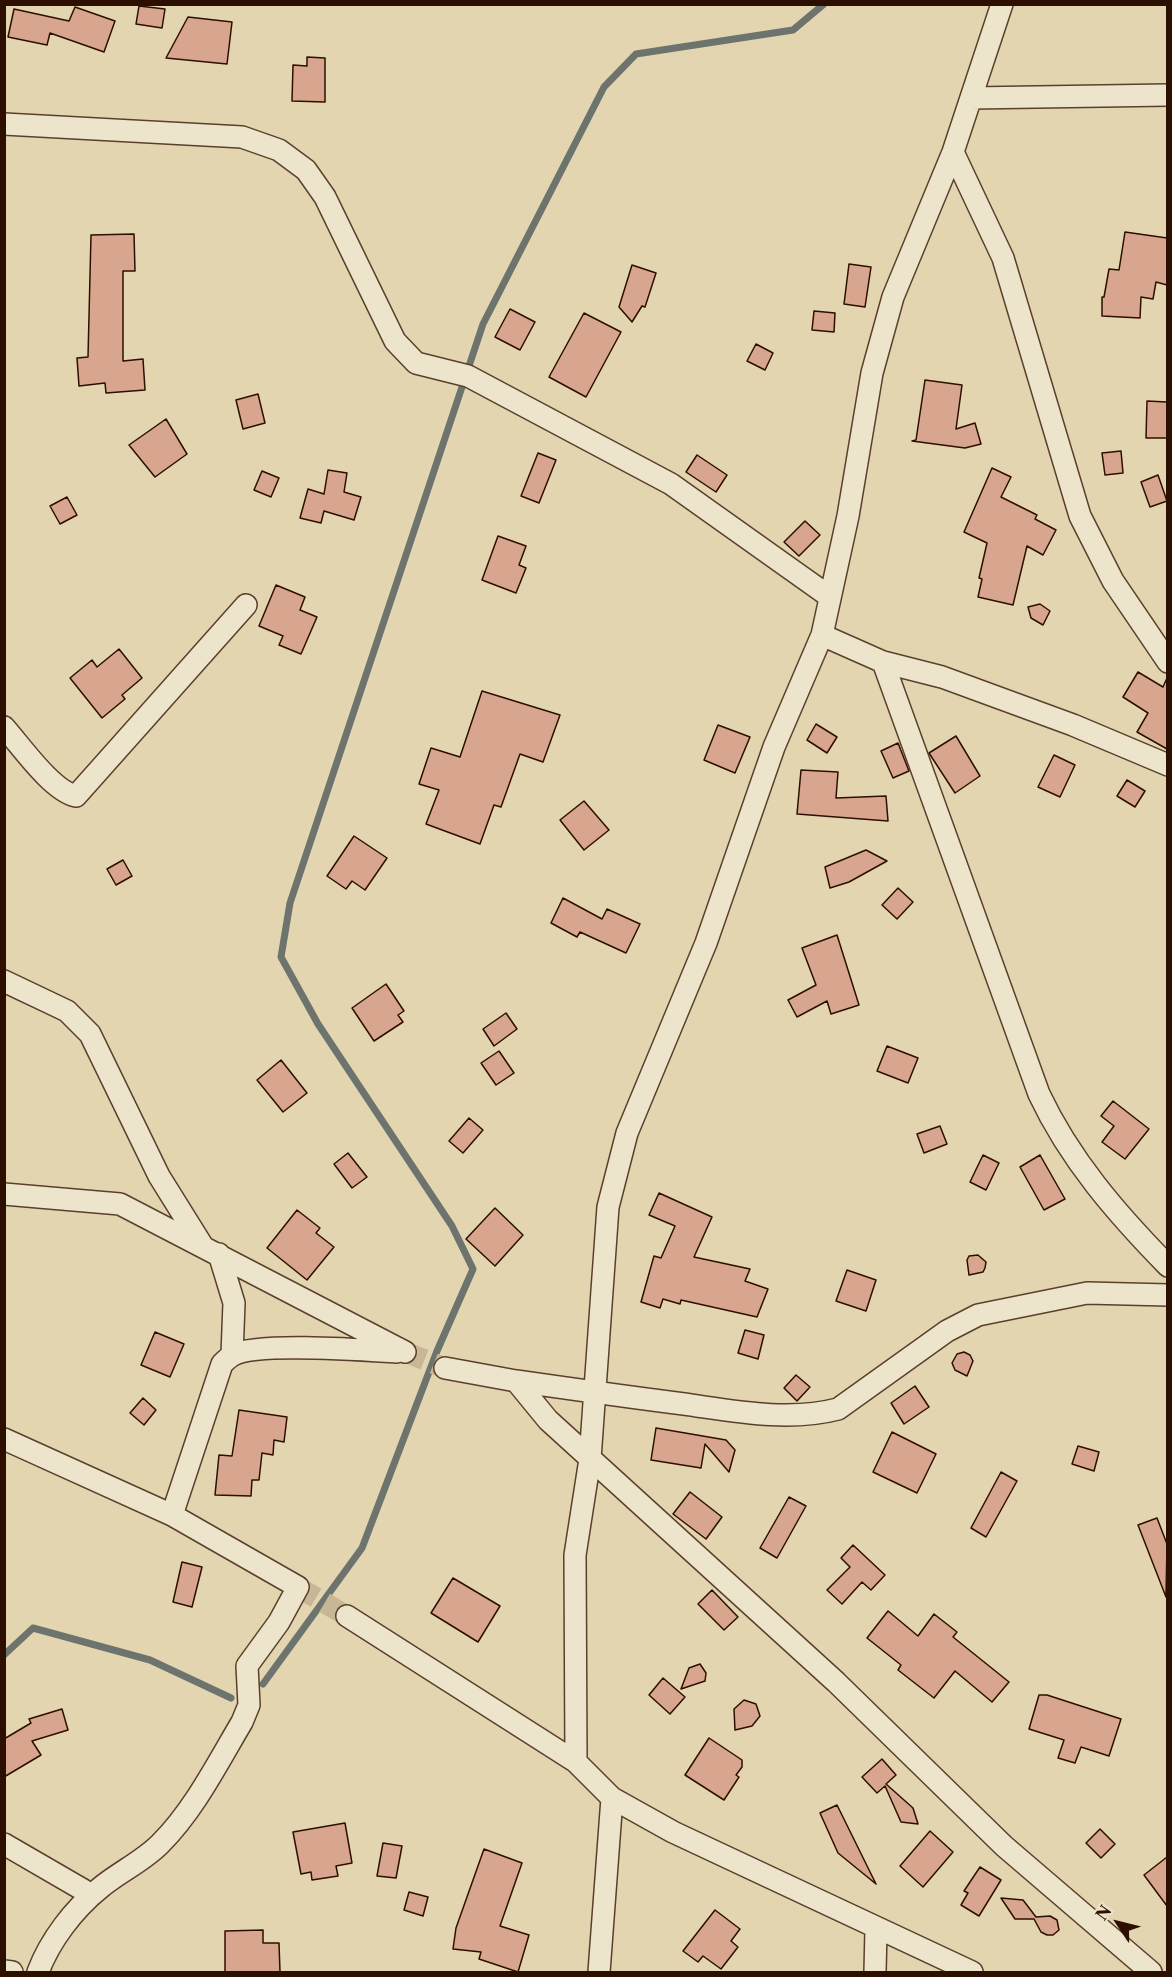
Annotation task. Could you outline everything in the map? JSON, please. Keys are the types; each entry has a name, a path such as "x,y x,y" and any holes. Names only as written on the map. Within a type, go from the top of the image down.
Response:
{"street":[{"path":"576,1762 575,1555 590,1459 608,1207 620,1154 706,943 774,747 822,635 848,516 872,372 893,297 952,152 1002,4"},
{"path":"971,98 1167,95"},
{"path":"4,124 242,137 279,150 306,170 325,197 395,341 416,363 468,376 671,484 830,597"},
{"path":"952,152 1003,258 1080,516 1113,581 1167,662"},
{"path":"4,727 56,785 68,794 76,796 246,605"},
{"path":"822,635 883,662 953,681 1072,725 1167,765"},
{"path":"883,662 1039,1094 1053,1125 1074,1158 1137,1235 1167,1266"},
{"path":"4,981 67,1011 90,1034 159,1176 211,1249 234,1303 232,1355"},
{"path":"4,1194 120,1204 211,1249 405,1352 317,1348 245,1351 232,1355 222,1364 172,1515"},
{"path":"445,1368 596,1393 766,1414 818,1414 838,1410 947,1331 978,1315 1086,1293 1167,1295"},
{"path":"516,1381 548,1420 836,1682 1004,1846 1151,1972"},
{"path":"4,1439 172,1515 298,1587 279,1622 247,1666 249,1705 242,1722 183,1817 159,1846 78,1908 56,1938 38,1972"},
{"path":"347,1616 576,1762 612,1798 673,1832 972,1972"},
{"path":"599,1972 612,1798"},
{"path":"4,1844 93,1895"},
{"path":"875,1972 876,1929"},
{"path":"4,1971 12,1972"}],"building":[{"path":"139,6 165,9 162,28 136,24"},
{"path":"75,7 115,21 104,52 50,33 47,45 8,37 14,9 69,21"},
{"path":"188,17 232,22 227,64 166,58"},
{"path":"307,57 325,58 325,102 292,101 293,65 307,66"},
{"path":"1125,232 1167,238 1167,285 1156,282 1153,299 1141,297 1140,318 1102,316 1102,297 1104,297 1109,269 1119,270"},
{"path":"134,234 135,271 123,271 123,361 143,359 145,390 106,393 105,383 79,386 77,358 88,357 91,235"},
{"path":"849,264 871,267 865,307 844,304"},
{"path":"632,265 656,273 645,307 642,306 632,322 619,307"},
{"path":"510,309 535,322 520,350 495,337"},
{"path":"814,311 835,313 834,332 812,330"},
{"path":"584,313 621,332 586,397 549,377"},
{"path":"756,344 773,353 765,370 747,361"},
{"path":"925,380 962,385 956,429 975,423 981,444 965,448 912,441 916,440"},
{"path":"258,394 265,423 243,429 236,400"},
{"path":"1147,401 1167,402 1167,438 1146,438"},
{"path":"166,419 187,454 155,477 129,445"},
{"path":"1121,451 1123,473 1105,475 1102,453"},
{"path":"538,453 556,460 539,503 521,496"},
{"path":"697,455 727,475 716,492 686,472"},
{"path":"992,468 1011,477 1001,497 1037,515 1035,519 1056,530 1043,555 1027,546 1013,605 978,597 982,579 979,578 987,543 964,532"},
{"path":"328,470 347,473 344,492 361,497 354,520 324,511 321,523 300,518 308,489 324,494"},
{"path":"262,471 279,478 271,497 254,490"},
{"path":"1158,475 1167,501 1150,507 1141,482"},
{"path":"67,497 77,515 60,524 50,506"},
{"path":"805,521 820,535 799,556 784,542"},
{"path":"498,536 526,546 519,565 526,568 516,593 482,580"},
{"path":"276,585 305,597 300,610 317,617 301,654 279,645 283,636 259,626"},
{"path":"1040,604 1050,611 1043,625 1031,618 1028,607"},
{"path":"119,649 142,678 122,695 125,699 102,718 70,678 92,660 97,667"},
{"path":"1138,672 1163,687 1167,678 1167,749 1137,732 1148,713 1123,697"},
{"path":"482,691 560,715 543,762 520,754 501,807 494,805 480,844 426,824 439,790 419,784 431,748 460,757"},
{"path":"816,724 837,737 827,753 807,740"},
{"path":"718,725 750,737 735,773 704,760"},
{"path":"956,736 980,776 955,793 929,753"},
{"path":"898,743 909,771 893,778 881,751"},
{"path":"1054,755 1075,765 1060,797 1038,787"},
{"path":"801,770 838,772 836,798 886,796 888,821 797,814"},
{"path":"1127,780 1145,791 1135,807 1117,796"},
{"path":"584,801 609,830 584,850 560,820"},
{"path":"354,836 387,858 365,890 352,881 346,889 327,876"},
{"path":"866,850 887,861 849,882 830,888 825,867"},
{"path":"123,860 132,876 116,885 107,869"},
{"path":"898,888 913,902 897,919 882,905"},
{"path":"563,898 602,919 607,909 640,924 626,953 580,932 577,937 551,923"},
{"path":"837,935 859,1005 831,1014 827,1001 797,1017 788,1000 816,985 802,948"},
{"path":"386,984 404,1011 398,1015 403,1022 374,1041 352,1008"},
{"path":"506,1013 517,1029 494,1046 483,1029"},
{"path":"887,1046 918,1058 908,1083 877,1071"},
{"path":"499,1051 514,1073 496,1085 481,1063"},
{"path":"281,1060 307,1093 283,1112 257,1080"},
{"path":"1113,1101 1149,1129 1125,1159 1102,1142 1114,1126 1101,1116"},
{"path":"469,1118 483,1130 463,1153 449,1141"},
{"path":"940,1126 947,1144 924,1153 917,1134"},
{"path":"348,1153 367,1177 352,1188 334,1164"},
{"path":"983,1155 999,1163 986,1190 970,1182"},
{"path":"1040,1155 1065,1199 1044,1210 1020,1167"},
{"path":"659,1193 712,1217 694,1257 750,1269 745,1281 768,1289 757,1317 681,1300 680,1304 663,1299 660,1308 641,1302 654,1256 661,1258 675,1226 649,1215"},
{"path":"495,1208 523,1235 495,1266 466,1239"},
{"path":"297,1210 320,1228 316,1233 334,1247 307,1280 267,1248"},
{"path":"978,1255 986,1262 985,1268 983,1272 969,1275 967,1260 969,1256"},
{"path":"847,1270 876,1280 866,1311 836,1301"},
{"path":"745,1330 764,1335 758,1359 738,1353"},
{"path":"155,1332 184,1344 170,1377 141,1365"},
{"path":"964,1352 970,1355 973,1361 967,1376 955,1370 952,1363 957,1354"},
{"path":"796,1375 810,1387 797,1401 784,1388"},
{"path":"915,1386 929,1407 904,1424 891,1403"},
{"path":"143,1398 156,1410 144,1425 130,1413"},
{"path":"239,1410 287,1417 284,1442 274,1440 273,1455 262,1453 259,1480 252,1480 251,1496 215,1495 219,1455 232,1456"},
{"path":"656,1428 726,1440 735,1450 729,1472 705,1444 701,1468 651,1460"},
{"path":"892,1432 936,1454 917,1493 873,1472"},
{"path":"1078,1446 1099,1452 1094,1471 1072,1464"},
{"path":"1001,1472 1017,1481 986,1537 971,1528"},
{"path":"690,1492 722,1517 706,1539 673,1514"},
{"path":"789,1497 806,1506 777,1558 760,1548"},
{"path":"1157,1518 1167,1544 1166,1597 1138,1525"},
{"path":"853,1545 885,1575 871,1590 862,1582 842,1604 827,1590 850,1567 841,1558"},
{"path":"182,1562 202,1567 192,1607 173,1602"},
{"path":"453,1578 500,1606 478,1642 431,1613"},
{"path":"712,1590 738,1617 724,1630 698,1604"},
{"path":"888,1611 918,1636 934,1614 957,1632 953,1637 1009,1682 992,1702 955,1671 934,1698 898,1670 901,1665 867,1638"},
{"path":"700,1664 706,1673 705,1681 681,1689 689,1668"},
{"path":"663,1678 685,1697 670,1714 649,1695"},
{"path":"1039,1695 1047,1695 1121,1719 1109,1756 1081,1747 1075,1763 1058,1758 1064,1740 1029,1729"},
{"path":"744,1700 756,1704 760,1716 752,1726 735,1730 734,1709"},
{"path":"62,1709 68,1730 32,1741 41,1755 4,1777 4,1739 31,1723 29,1719"},
{"path":"709,1738 742,1760 742,1767 736,1775 739,1777 724,1800 685,1775"},
{"path":"882,1759 896,1775 886,1784 913,1808 918,1824 901,1822 885,1786 877,1793 862,1777"},
{"path":"837,1805 876,1884 838,1853 820,1813"},
{"path":"345,1823 352,1863 336,1866 338,1876 312,1880 311,1872 301,1874 293,1832"},
{"path":"1100,1829 1115,1844 1101,1858 1086,1843"},
{"path":"930,1831 953,1852 923,1887 900,1866"},
{"path":"383,1843 402,1846 396,1878 377,1876"},
{"path":"484,1849 522,1863 500,1926 529,1935 518,1972 479,1959 481,1952 453,1949 456,1928"},
{"path":"1167,1857 1167,1906 1144,1875"},
{"path":"980,1867 1001,1880 979,1916 961,1905 968,1893 964,1891"},
{"path":"409,1892 428,1897 423,1916 404,1910"},
{"path":"1001,1898 1023,1900 1036,1917 1050,1916 1057,1920 1059,1930 1053,1935 1047,1935 1041,1932 1034,1919 1015,1919"},
{"path":"715,1910 740,1929 731,1941 738,1947 721,1969 703,1956 698,1962 683,1951"},
{"path":"263,1930 263,1943 279,1943 280,1972 225,1972 225,1931"}],"waterway":[{"path":"263,1684 362,1548 437,1351 473,1269 452,1226 318,1024 281,957 290,903 483,324 604,87 636,54 793,30 824,4"},
{"path":"4,1655 33,1628 150,1660 231,1698"}],"tunnel":[{"path":"405,1352 445,1368"},
{"path":"298,1587 347,1616"}]}
